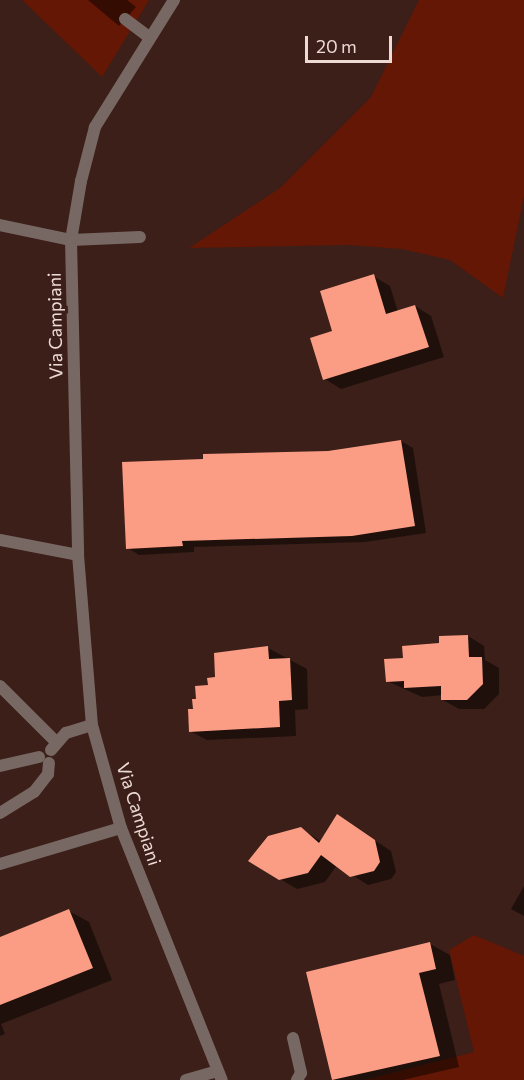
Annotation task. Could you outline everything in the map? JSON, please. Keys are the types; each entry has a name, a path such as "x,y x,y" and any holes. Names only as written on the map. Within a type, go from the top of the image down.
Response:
{"street":[{"name":"Via Campiani","path":"174,0 95,127 71,240 78,555 92,724 121,828 220,1076 186,1080"},
{"path":"125,19 150,38"},
{"path":"0,225 71,240 140,237"},
{"path":"0,540 78,555"},
{"path":"0,686 53,746 92,724"},
{"path":"0,766 44,760 48,774 34,792 0,813"},
{"path":"0,864 121,828"},
{"path":"293,1038 301,1073 297,1080"}],"shaded area":[{"path":"22,0 149,0 102,77"},
{"path":"419,0 524,0 524,196 503,298 450,260 402,249 349,245 189,248 280,188 371,97"},
{"path":"474,935 524,956 524,1080 364,1080 474,1052 449,950"}],"building":[{"path":"374,274 386,314 415,305 429,347 323,380 310,338 332,331 320,291"},
{"path":"401,440 415,526 352,536 182,541 183,546 126,549 122,462 203,459 203,454 328,451"},
{"path":"468,635 469,657 482,657 483,684 467,700 441,700 441,686 404,688 404,681 386,682 384,659 403,658 402,646 439,643 439,636"},
{"path":"268,646 269,659 290,658 292,700 279,701 280,727 189,732 188,709 193,709 192,699 196,699 195,686 208,685 207,678 215,677 214,653"},
{"path":"337,814 375,840 380,862 374,871 350,877 321,855 308,873 279,880 248,861 268,836 301,827 319,843"},
{"path":"69,909 93,968 0,1005 0,937"},
{"path":"430,942 436,969 419,973 440,1056 332,1080 306,972"}]}
